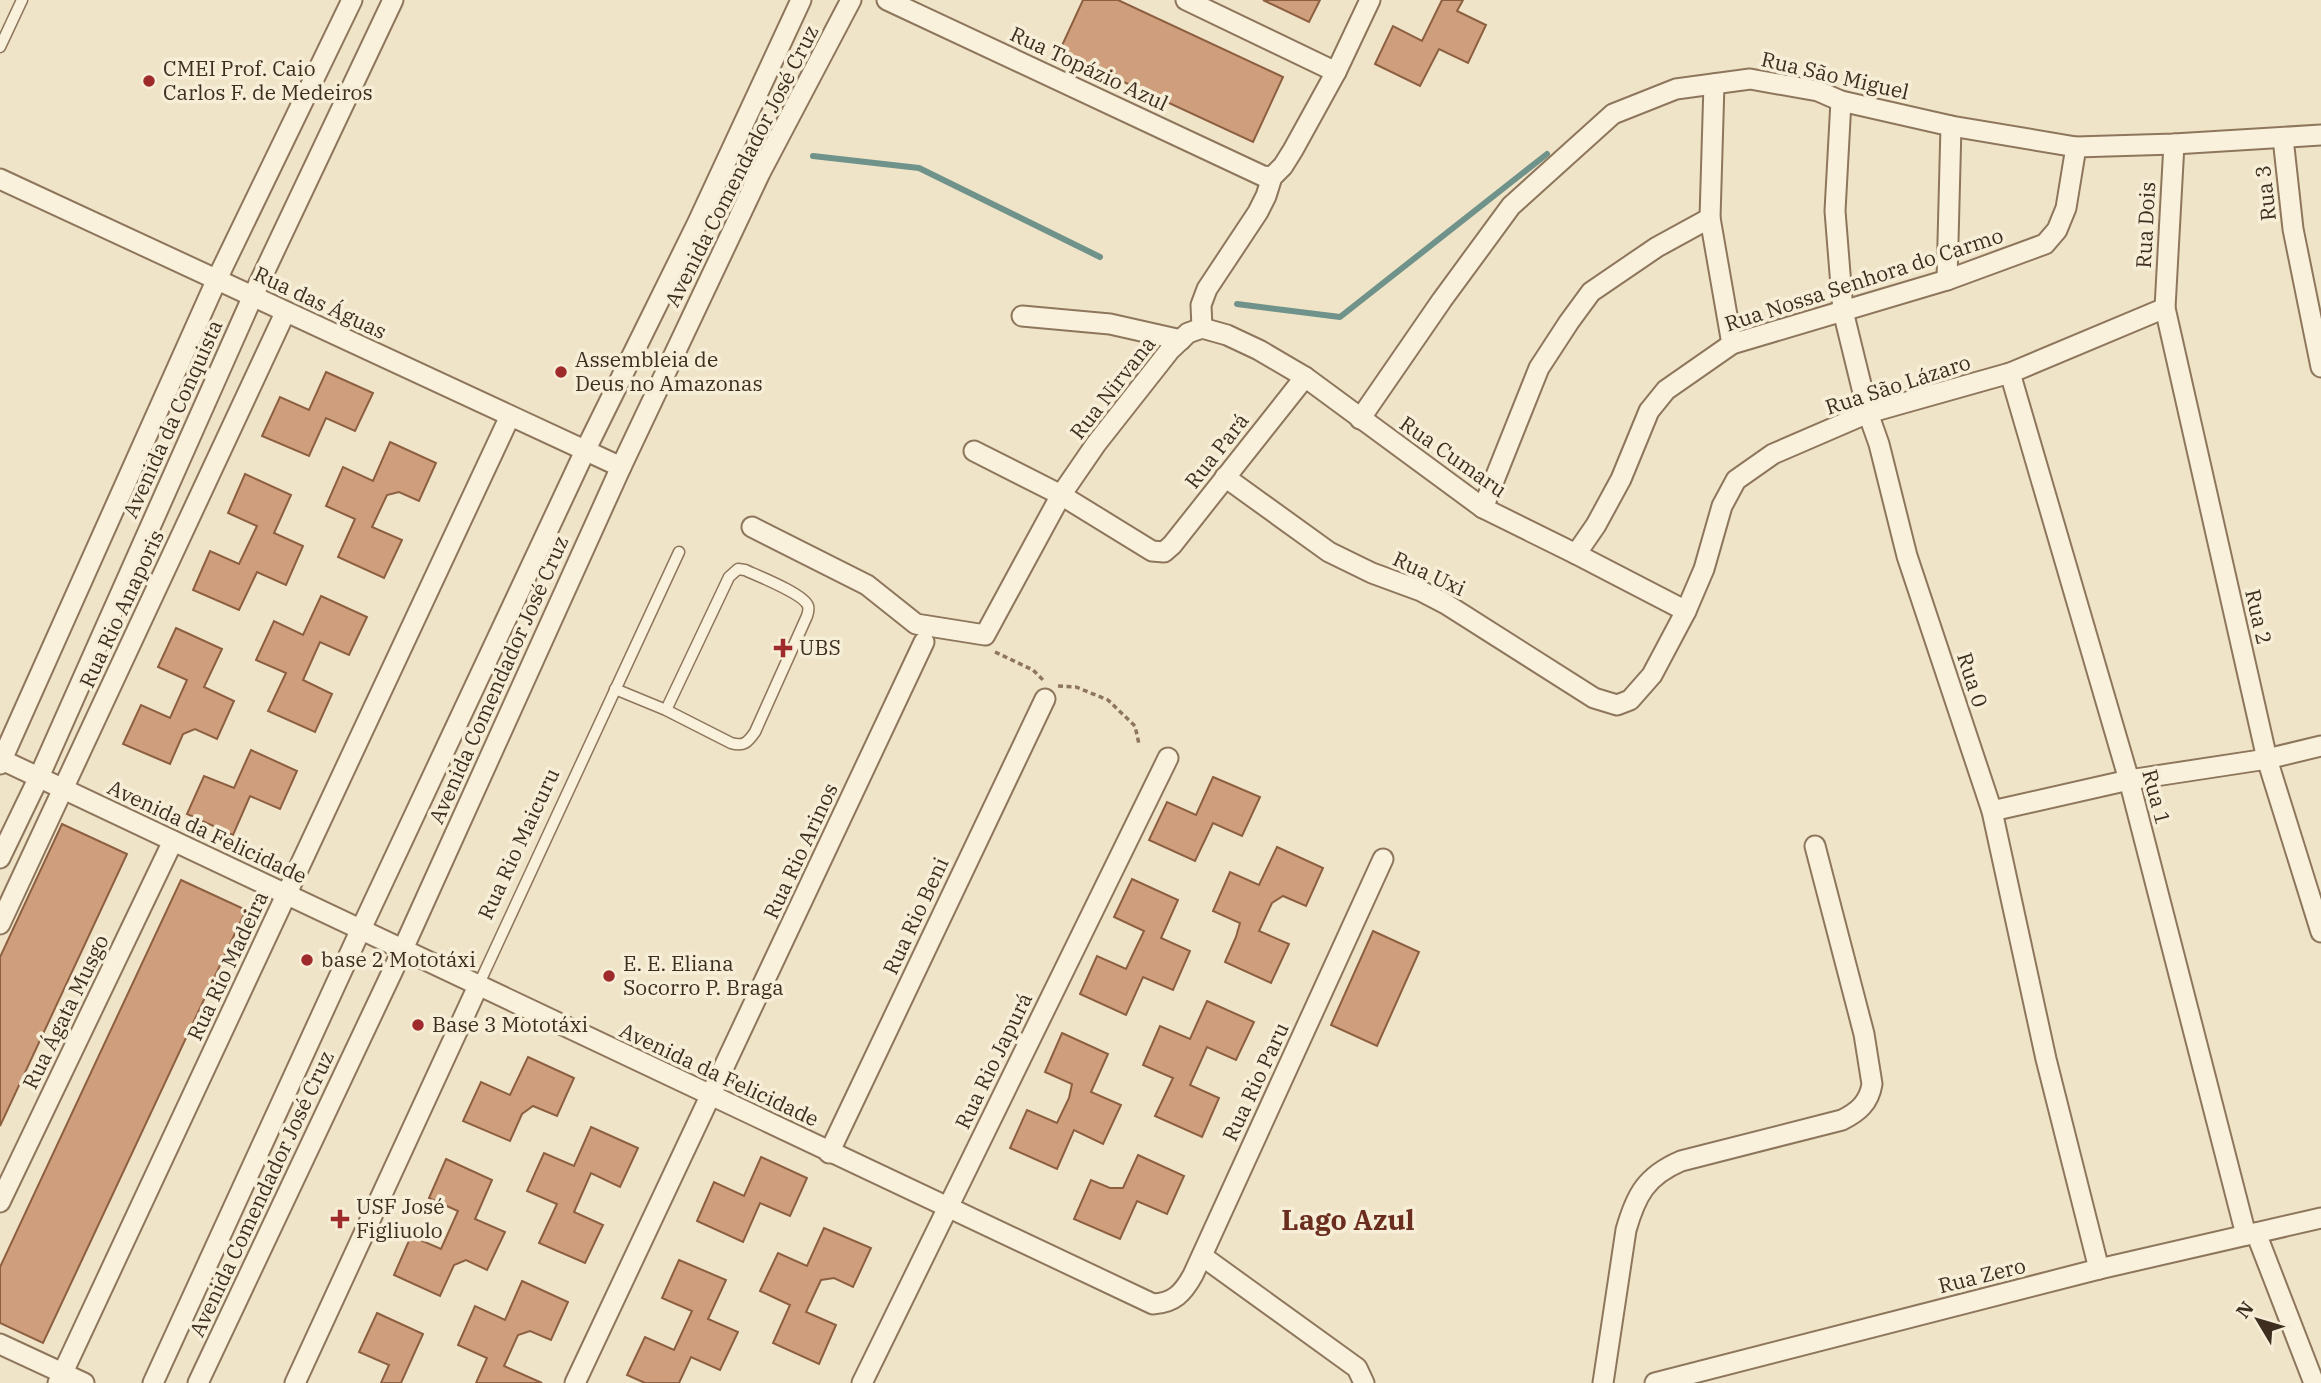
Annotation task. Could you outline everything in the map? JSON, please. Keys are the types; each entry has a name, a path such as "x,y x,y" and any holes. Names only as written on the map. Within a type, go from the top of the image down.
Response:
{"street":[{"name":"Avenida da Conquista","path":"1,761 218,279 352,0"},
{"name":"Avenida da Conquista","path":"0,858 39,777 253,298 393,0"},
{"name":"Avenida Comendador José Cruz","path":"153,1383 584,451 697,224 801,0"},
{"name":"Avenida Comendador José Cruz","path":"198,1383 403,949 621,467 760,173 851,0"},
{"name":"Rua Topázio Azul","path":"887,0 1263,177 1272,177"},
{"path":"1186,0 1336,72"},
{"path":"1202,328 1201,305 1207,289 1258,212 1272,177 1293,150 1336,72 1370,0"},
{"name":"Rua São Miguel","path":"1360,419 1511,206 1613,114 1676,89 1750,79 1818,92 1841,101 1951,125 2076,147 2321,135"},
{"path":"1714,84 1710,218 1732,344"},
{"name":"Rua 0","path":"1841,101 1835,211 1843,311 1906,556 1992,811 2046,1059 2099,1269"},
{"path":"1947,280 1951,125"},
{"name":"Rua 3","path":"2283,138 2293,229 2321,367"},
{"name":"Rua Dois","path":"2165,308 2174,144"},
{"name":"Rua Nossa Senhora do Carmo","path":"1576,554 1621,479 1648,411 1666,390 1732,344 1947,280 2045,243 2057,230 2066,208 2076,147"},
{"name":"Rua das Águas","path":"0,179 621,467"},
{"path":"1483,508 1539,368 1591,292 1657,247 1710,218"},
{"name":"Rua São Lázaro","path":"1617,705 1630,701 1637,695 1652,675 1686,611 1704,569 1722,506 1736,480 1773,454 1868,413 2010,373 2165,308"},
{"name":"Rua 2","path":"2165,308 2267,759 2321,932"},
{"name":"Rua Rio Anaporis","path":"0,924 285,313"},
{"path":"1022,316 1110,324 1181,340"},
{"name":"Rua Cumaru","path":"1202,328 1227,335 1305,377 1483,508 1686,611"},
{"name":"Rua Nirvana","path":"985,635 1061,495 1096,444 1140,385 1181,340 1195,329 1202,328"},
{"name":"Rua 1","path":"2010,373 2129,779 2251,1234 2314,1383"},
{"name":"Rua Pará","path":"1061,495 1152,551 1164,552 1305,377"},
{"name":"Rua Rio Madeira","path":"60,1378 510,416"},
{"path":"974,451 1061,495"},
{"name":"Rua Uxi","path":"1225,477 1329,552 1446,604 1594,698 1617,705"},
{"path":"752,527 867,585 916,624 985,635"},
{"name":"Rua Rio Arinos","path":"575,1383 924,642"},
{"name":"Rua Rio Beni","path":"829,1153 1045,699"},
{"path":"1992,811 2129,779 2267,759 2321,746"},
{"name":"Rua Rio Japurá","path":"862,1383 1168,758"},
{"name":"Avenida da Felicidade","path":"1,761 1153,1304"},
{"name":"Rua Ágata Musgo","path":"0,1202 173,841"},
{"path":"1603,1383 1626,1230 1632,1208 1654,1176 1664,1168 1681,1161 1842,1120 1863,1106 1871,1092 1864,1034 1815,846"},
{"name":"Rua Rio Paru","path":"1153,1304 1166,1304 1184,1291 1383,859"},
{"name":"Rua Rio Maicuru","path":"295,1383 478,986"},
{"name":"Rua Zero","path":"1655,1383 2099,1269 2321,1218"},
{"path":"1202,1256 1357,1368 1364,1383"},
{"path":"0,1344 60,1378 84,1383"}],"lane":[{"path":"0,47 22,0"},
{"name":"Rua Rio Maicuru","path":"478,986 679,552"},
{"path":"615,689 666,710 739,746 748,741 755,732 807,617 807,604 799,597 745,570 738,569 732,573 666,710"}],"path":[{"path":"985,635 992,650 1033,670 1048,685 1076,687 1108,701 1135,726 1139,744"}],"building":[{"path":"1083,0 1118,0 1283,77 1253,142 1059,52"},
{"path":"1263,0 1320,0 1309,22"},
{"path":"1442,0 1463,0 1457,11 1486,25 1468,63 1439,49 1420,86 1375,64 1393,26 1422,41"},
{"path":"326,372 373,393 355,431 326,418 309,456 262,436 280,397 309,410"},
{"path":"390,442 436,463 419,501 399,492 387,495 372,527 402,540 384,578 338,557 355,519 326,506 343,467 373,481"},
{"path":"245,474 291,495 274,533 303,546 286,585 257,572 239,610 193,590 210,551 239,564 257,526 228,513"},
{"path":"321,596 367,617 349,655 320,642 303,680 332,694 315,732 268,711 286,673 256,660 274,621 303,635"},
{"path":"176,628 222,649 204,687 234,701 217,739 195,729 183,734 170,764 123,744 141,705 170,718 187,680 158,667"},
{"path":"251,750 297,771 280,809 250,796 233,835 187,814 204,776 234,788"},
{"path":"1213,777 1260,797 1242,836 1213,823 1195,861 1149,840 1167,802 1196,815"},
{"path":"62,824 127,854 0,1126 0,957"},
{"path":"1277,847 1323,868 1306,906 1283,896 1272,903 1259,931 1289,944 1271,983 1225,962 1240,923 1213,911 1230,872 1259,885"},
{"path":"1132,879 1178,900 1161,938 1190,951 1173,990 1143,977 1126,1015 1080,994 1097,956 1126,969 1144,931 1114,917"},
{"path":"181,880 246,910 43,1343 0,1323 0,1267"},
{"path":"1373,931 1419,952 1377,1046 1331,1025"},
{"path":"1207,1001 1254,1022 1236,1060 1207,1047 1190,1085 1219,1098 1202,1137 1155,1116 1173,1078 1143,1065 1160,1026 1190,1039"},
{"path":"1062,1033 1108,1054 1091,1092 1121,1105 1103,1144 1074,1130 1057,1169 1010,1148 1027,1110 1057,1123 1069,1098 1072,1084 1045,1072"},
{"path":"528,1057 574,1078 557,1116 533,1106 522,1114 510,1141 463,1121 481,1082 510,1095"},
{"path":"591,1127 638,1148 620,1187 591,1173 574,1212 603,1225 585,1263 539,1243 557,1204 527,1191 544,1153 574,1166"},
{"path":"1138,1155 1184,1176 1167,1214 1137,1201 1120,1239 1074,1219 1091,1180 1110,1188 1123,1188"},
{"path":"761,1157 807,1178 790,1216 760,1203 743,1242 697,1221 714,1182 744,1196"},
{"path":"446,1159 492,1180 475,1219 505,1232 487,1270 466,1260 454,1265 440,1296 394,1275 411,1236 441,1249 458,1211 429,1198"},
{"path":"824,1228 871,1248 853,1287 834,1278 821,1280 806,1312 836,1325 819,1364 773,1343 790,1305 760,1291 778,1253 807,1266"},
{"path":"679,1260 726,1280 708,1319 738,1332 720,1370 691,1357 679,1383 645,1383 627,1375 645,1337 674,1350 692,1311 662,1298"},
{"path":"522,1281 568,1302 551,1340 530,1331 518,1335 504,1366 542,1383 476,1383 487,1358 458,1345 475,1306 505,1320"},
{"path":"377,1313 423,1334 401,1383 381,1383 389,1365 359,1352"}],"waterway":[{"path":"1237,304 1340,317 1547,154"},
{"path":"813,156 919,168 1100,257"}],"place":[{"name":"CMEI Prof. Caio Carlos F. de Medeiros","path":"149,81"},
{"name":"Assembleia de Deus no Amazonas","path":"561,372"},
{"name":"UBS","path":"783,648"},
{"name":"base 2 Mototáxi","path":"307,960"},
{"name":"E. E. Eliana Socorro P. Braga","path":"609,976"},
{"name":"Base 3 Mototáxi","path":"418,1025"},
{"name":"USF José Figliuolo","path":"340,1219"}],"district":[{"name":"Lago Azul","path":"1348,1220"}]}
